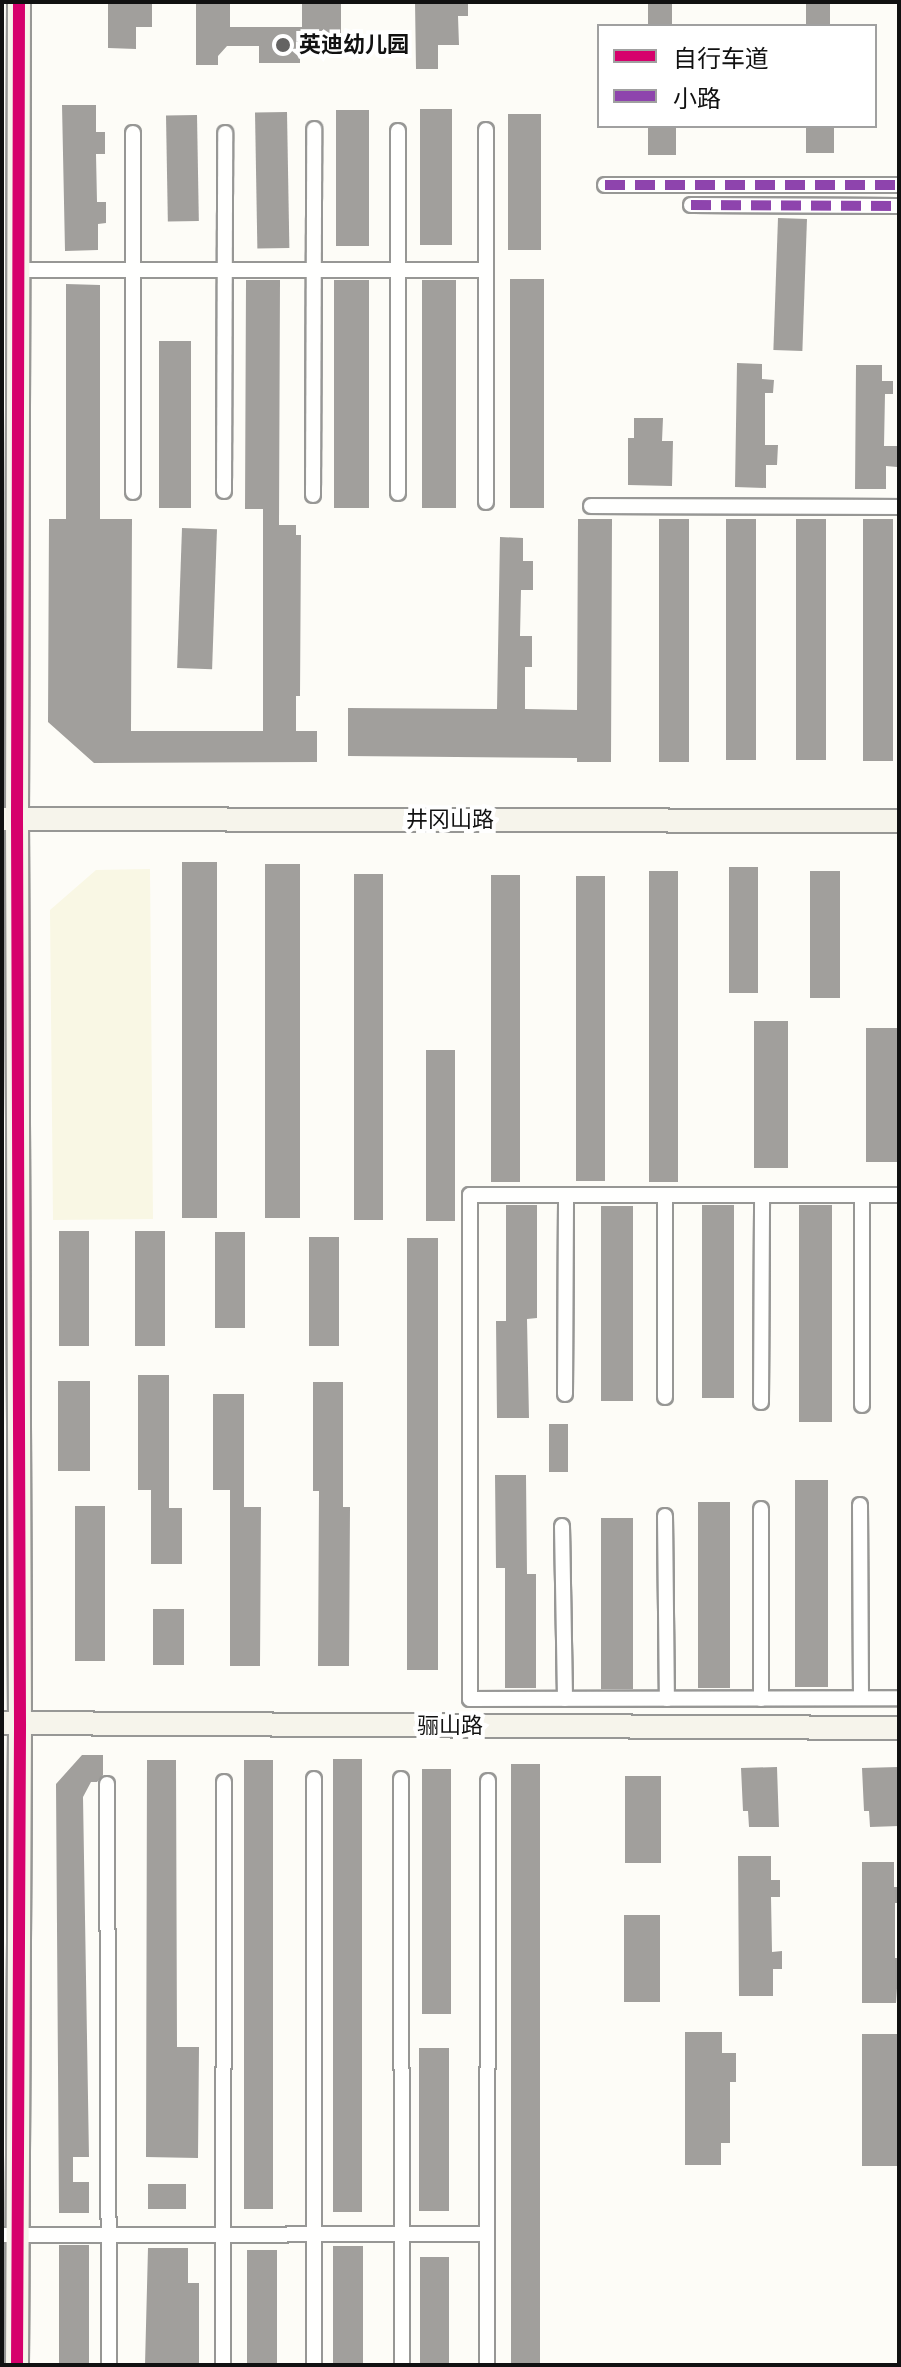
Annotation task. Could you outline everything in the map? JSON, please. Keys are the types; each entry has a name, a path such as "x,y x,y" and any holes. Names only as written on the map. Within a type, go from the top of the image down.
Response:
{"street":[{"path":"17,2365 10,2235 10,820 21,270 19,2"},
{"path":"313,495 314,129"},
{"path":"486,130 486,502"},
{"path":"398,131 398,493"},
{"path":"133,133 133,492"},
{"path":"224,491 225,133"},
{"path":"605,185 899,185"},
{"path":"691,205 899,206"},
{"path":"21,270 486,270"},
{"path":"591,506 899,507"},
{"name":"井冈山路","path":"10,820 899,821"},
{"path":"899,1195 470,1195 470,1699 899,1698"},
{"path":"862,1195 862,1405"},
{"path":"565,1394 566,1196"},
{"path":"665,1196 665,1397"},
{"path":"761,1402 762,1196"},
{"path":"860,1505 861,1698"},
{"path":"761,1509 761,1699"},
{"path":"665,1516 667,1699"},
{"path":"562,1526 565,1699"},
{"name":"骊山路","path":"11,1724 899,1728"},
{"path":"314,1779 314,2365"},
{"path":"401,1779 402,2365"},
{"path":"487,2365 488,1781"},
{"path":"223,2365 224,1782"},
{"path":"107,1784 109,2365"},
{"path":"10,2235 487,2234"}],"shaded area":[{"path":"150,869 153,1219 53,1220 50,910 96,870"}],"building":[{"path":"108,2 152,2 152,27 136,27 136,49 108,48"},
{"path":"196,2 230,2 230,27 302,27 302,2 341,2 341,47 300,47 300,63 259,63 259,46 227,46 218,56 218,65 196,65"},
{"path":"415,2 468,2 468,16 458,16 459,45 438,45 438,69 416,69"},
{"path":"648,2 672,2 672,24 648,24"},
{"path":"806,2 830,2 830,24 806,24"},
{"path":"62,105 96,105 96,132 105,132 105,154 96,154 97,202 106,202 106,223 98,224 98,250 65,251"},
{"path":"420,109 452,109 452,245 420,245"},
{"path":"336,110 369,110 369,246 336,246"},
{"path":"287,112 289,248 257,249 255,113"},
{"path":"508,114 541,114 541,250 508,250"},
{"path":"197,115 199,221 168,222 166,116"},
{"path":"648,128 676,128 676,155 648,155"},
{"path":"806,128 834,128 834,153 806,153"},
{"path":"778,218 807,219 802,351 773,350"},
{"path":"510,279 544,279 544,508 510,508"},
{"path":"246,280 280,280 279,525 296,525 296,535 301,535 300,696 296,696 296,731 317,731 317,762 94,763 48,722 49,519 66,519 66,284 100,285 100,519 132,519 131,731 263,731 263,509 245,509"},
{"path":"334,280 369,280 369,508 334,508"},
{"path":"422,280 456,280 456,508 422,508"},
{"path":"159,341 191,341 191,508 159,508"},
{"path":"737,363 762,364 762,379 774,380 773,393 765,393 765,445 778,445 777,465 766,465 766,488 735,487"},
{"path":"856,365 882,365 882,381 893,381 893,394 885,394 884,446 897,446 897,467 886,466 886,489 855,489"},
{"path":"634,418 663,418 662,441 673,441 672,486 628,485 628,438 634,438"},
{"path":"578,519 612,519 611,762 577,762 577,758 348,756 348,708 497,709 500,537 523,538 523,561 533,561 533,590 521,590 520,636 532,636 532,667 525,667 525,709 577,710"},
{"path":"659,519 689,519 689,762 659,762"},
{"path":"726,519 756,519 756,760 726,760"},
{"path":"796,519 826,519 826,760 796,760"},
{"path":"863,519 893,519 893,761 863,761"},
{"path":"182,528 217,529 212,669 177,668"},
{"path":"182,862 217,862 217,1218 182,1218"},
{"path":"265,864 300,864 300,1218 265,1218"},
{"path":"729,867 758,867 758,993 729,993"},
{"path":"649,871 678,871 678,1182 649,1182"},
{"path":"810,871 840,871 840,998 810,998"},
{"path":"354,874 383,874 383,1220 354,1220"},
{"path":"491,875 520,875 520,1182 491,1182"},
{"path":"576,876 605,876 605,1181 576,1181"},
{"path":"754,1021 788,1021 788,1168 754,1168"},
{"path":"866,1028 899,1028 899,1162 866,1162"},
{"path":"426,1050 455,1050 455,1221 426,1221"},
{"path":"506,1205 537,1205 537,1318 527,1319 529,1418 497,1418 496,1321 506,1321"},
{"path":"702,1205 734,1205 734,1398 702,1398"},
{"path":"799,1205 832,1205 832,1422 799,1422"},
{"path":"601,1206 633,1206 633,1401 601,1401"},
{"path":"59,1231 89,1231 89,1346 59,1346"},
{"path":"135,1231 165,1231 165,1346 135,1346"},
{"path":"215,1232 245,1232 245,1328 215,1328"},
{"path":"309,1237 339,1237 339,1346 309,1346"},
{"path":"407,1238 438,1238 438,1670 407,1670"},
{"path":"138,1375 169,1375 169,1508 182,1508 182,1564 151,1564 151,1490 138,1490"},
{"path":"58,1381 90,1381 90,1471 58,1471"},
{"path":"313,1382 343,1382 343,1507 350,1507 349,1666 318,1666 319,1491 313,1491"},
{"path":"213,1394 244,1394 244,1507 261,1507 260,1666 230,1666 230,1490 213,1490"},
{"path":"549,1424 568,1424 568,1472 549,1472"},
{"path":"495,1475 526,1475 527,1574 536,1574 536,1688 505,1688 505,1568 496,1568"},
{"path":"795,1480 828,1480 828,1687 795,1687"},
{"path":"698,1502 730,1502 730,1688 698,1688"},
{"path":"75,1506 105,1506 105,1661 75,1661"},
{"path":"601,1518 633,1518 633,1689 601,1689"},
{"path":"153,1609 184,1609 184,1665 153,1665"},
{"path":"82,1755 103,1755 103,1775 97,1782 91,1782 83,1797 89,2157 73,2157 73,2182 89,2182 89,2213 59,2213 56,1784"},
{"path":"333,1759 362,1759 362,2212 333,2212"},
{"path":"147,1760 176,1760 177,2047 199,2047 198,2158 146,2157"},
{"path":"244,1760 273,1760 273,2209 244,2209"},
{"path":"511,1764 540,1764 540,2365 511,2365"},
{"path":"777,1767 779,1827 749,1827 748,1811 743,1811 741,1768"},
{"path":"898,1767 899,1826 870,1827 869,1811 864,1811 862,1768"},
{"path":"422,1769 451,1769 451,2014 422,2014"},
{"path":"625,1776 661,1776 661,1863 625,1863"},
{"path":"738,1856 771,1856 771,1880 780,1880 780,1897 771,1897 772,1952 782,1951 782,1969 773,1969 773,1996 739,1996"},
{"path":"862,1862 894,1862 894,1887 899,1887 899,1903 895,1903 895,1958 899,1958 896,2003 862,2003"},
{"path":"624,1915 660,1915 660,2002 624,2002"},
{"path":"685,2032 722,2032 722,2053 736,2053 736,2082 730,2082 730,2143 721,2143 721,2165 685,2165"},
{"path":"862,2034 898,2034 898,2166 862,2166"},
{"path":"419,2048 449,2048 449,2211 419,2211"},
{"path":"148,2184 186,2184 186,2209 148,2209"},
{"path":"59,2245 89,2245 89,2365 59,2365"},
{"path":"333,2246 363,2246 363,2365 333,2365"},
{"path":"148,2248 188,2248 188,2283 199,2283 199,2365 145,2365"},
{"path":"247,2250 277,2250 277,2365 247,2365"},
{"path":"420,2257 449,2257 449,2365 420,2365"}],"marked path":[{"path":"605,185 899,185"},
{"path":"691,205 899,206"}],"cycle path":[{"path":"17,2365 20,1724 17,820 19,2"}],"place":[{"name":"英迪幼儿园","path":"283,45"}]}
